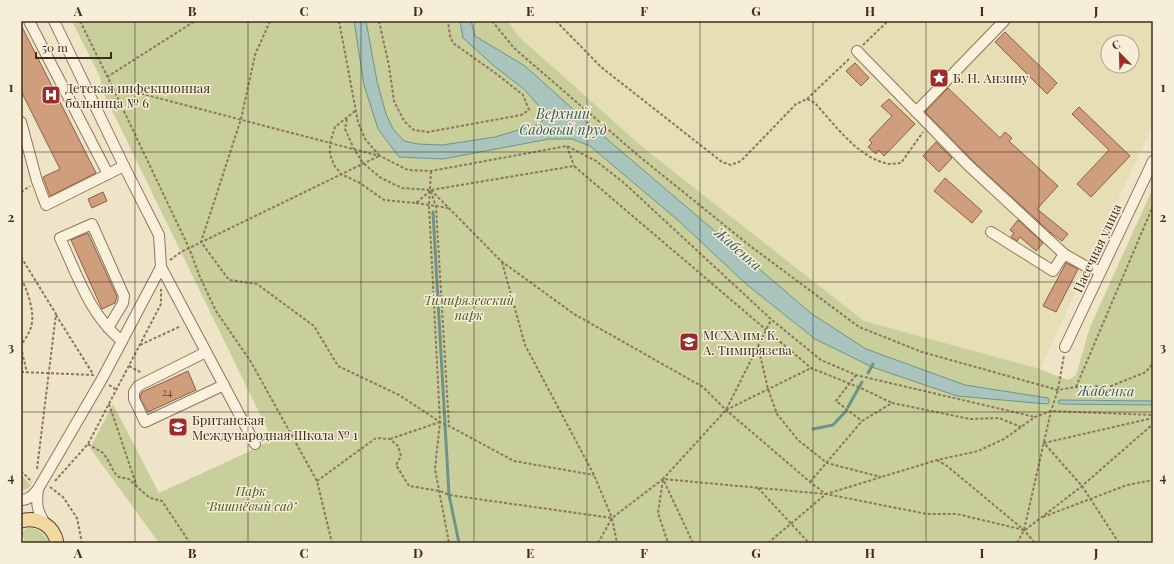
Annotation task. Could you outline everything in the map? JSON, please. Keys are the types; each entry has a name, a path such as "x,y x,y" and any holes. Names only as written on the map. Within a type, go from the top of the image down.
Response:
{"main road":[{"path":"21,521 32,520 46,525 54,533 57,543"}],"street":[{"path":"28,21 108,174"},
{"path":"54,21 124,166 160,235 161,267 255,444"},
{"path":"916,112 1004,21"},
{"path":"857,51 968,165 1064,254 1087,266 1101,271"},
{"path":"21,122 37,181 46,205 124,166"},
{"name":"Пасечная улица","path":"1065,346 1153,161"},
{"path":"108,328 123,303 124,296 92,224 60,238 95,312 111,332 122,341"},
{"path":"992,232 1053,271 1064,254"},
{"path":"21,500 28,499 33,495 40,484 98,377 122,341 161,267"},
{"path":"206,352 138,386 134,392 134,399 145,422 224,385"},
{"path":"40,484 37,507 46,525"}],"path":[{"path":"80,21 189,248 200,277 216,311 251,362 317,481 332,543"},
{"path":"107,77 195,21"},
{"path":"201,242 241,119 256,55 270,21"},
{"path":"339,21 358,122 365,139 380,156"},
{"path":"379,21 389,66 394,100 404,121 414,130 428,132 521,115 529,110 523,95 453,43 450,36 448,21"},
{"path":"492,21 514,48 640,156 749,245 859,327 922,352 1058,390 1076,387 1111,386 1146,372 1153,364"},
{"path":"556,21 601,68 722,162 731,165 741,161 796,104 807,99 888,21"},
{"path":"112,86 380,156 408,170 431,171 567,146 596,161 623,182 772,320 821,360 856,375 1035,417"},
{"path":"807,99 815,103 857,148 870,157 886,164 901,162 928,124"},
{"path":"355,111 347,119 335,127 330,143 330,154 334,165 341,174 360,183 384,200 449,208"},
{"path":"347,119 345,129 354,149 363,163 381,178 402,188 431,190 574,166"},
{"path":"567,146 574,166 811,368 892,403 970,419 999,418 1021,427"},
{"path":"40,484 88,444 162,304 161,267 181,252 380,156"},
{"path":"431,171 429,206 440,422 435,469 449,543"},
{"path":"416,203 431,190"},
{"path":"431,190 436,207 449,426"},
{"path":"431,190 502,261 574,314 703,387 726,410 826,494"},
{"path":"1076,387 1153,206"},
{"path":"201,242 229,280 257,284 314,326 338,366 399,395 440,422 514,461 594,475"},
{"path":"21,257 56,314 98,377"},
{"path":"502,261 525,344 594,475 612,518 617,543"},
{"path":"21,279 24,283 31,304 32,321 28,336 21,346 27,373"},
{"path":"40,484 48,374 56,314"},
{"path":"598,543 612,518 663,479 726,410 772,320"},
{"path":"140,345 190,322"},
{"path":"758,346 768,389 776,414 798,440 827,462 882,477"},
{"path":"1016,543 1024,530 1051,411 1058,390 1065,346"},
{"path":"726,410 811,368"},
{"path":"21,372 98,377"},
{"path":"856,375 836,401 862,421"},
{"path":"810,482 862,421 892,403"},
{"path":"109,404 137,487"},
{"path":"768,543 826,494 937,460 978,450 1004,439 1035,417 1051,411 1153,416"},
{"path":"1044,443 1153,416"},
{"path":"317,481 376,438 390,439 440,422"},
{"path":"1024,530 1082,486 1153,424"},
{"path":"390,439 398,446 401,456 396,465 409,486 440,491 449,495 612,518"},
{"path":"1044,443 1082,486 1119,543"},
{"path":"88,444 103,453 114,472 119,476 129,479 150,498 162,501 190,543"},
{"path":"937,460 947,466 1024,530 1035,543"},
{"path":"21,471 27,478 63,497 77,518 82,543"},
{"path":"663,479 826,494 927,514 956,514 1024,530"},
{"path":"663,479 658,513 668,543"},
{"path":"663,479 694,543"},
{"path":"1040,518 1127,485 1153,480"},
{"path":"757,487 809,543"}],"shaded area":[{"path":"508,21 1153,21 1153,124 1040,369 864,321 646,150 518,36"}],"green space":[{"name":"Тимирязевский парк","path":"72,21 508,21 518,36 646,150 864,321 1040,369 1068,380 1076,375 1090,327 1153,188 1153,543 159,543 90,448 113,404 159,493 246,453 272,439 102,90 100,77"},
{"path":"21,475 31,485 27,489 21,490"},
{"path":"30,527 42,533 49,543 25,543 22,533 25,529"}],"water":[{"name":"Верхний Садовый пруд","path":"354,21 366,21 377,81 386,114 393,129 404,141 418,144 442,145 495,137 539,124 545,118 538,105 525,90 493,65 463,38 460,21 471,21 475,36 525,66 594,128 812,314 866,349 965,385 1048,398 1049,403 957,396 872,367 815,339 746,284 680,222 590,146 572,139 549,139 443,159 399,157 378,129 364,85"},
{"path":"1058,401 1153,401 1153,405 1059,404"}],"building":[{"path":"21,25 96,173 50,196 43,177 60,169 21,91"},
{"path":"1005,32 1057,83 1047,94 995,42"},
{"path":"855,63 869,78 861,86 846,71"},
{"path":"948,88 1000,138 1005,132 1012,138 1009,141 1058,186 1037,209 1068,234 1062,241 1051,233 976,164 925,112"},
{"path":"889,99 915,124 884,156 879,150 876,154 868,147 872,143 869,140 892,116 881,106"},
{"path":"1079,107 1130,156 1091,197 1077,184 1109,150 1072,114"},
{"path":"936,142 952,158 939,172 923,156"},
{"path":"945,178 982,211 972,223 934,191"},
{"path":"103,192 107,201 92,208 88,199"},
{"path":"1018,220 1043,243 1036,251 1020,237 1017,241 1011,237 1014,233 1010,230"},
{"path":"88,233 117,297 115,303 102,309 71,240"},
{"path":"1066,263 1078,269 1056,312 1043,306"},
{"path":"188,371 196,390 148,412 140,398 142,392"}],"waterway":[{"path":"433,212 449,495 459,543"},
{"path":"868,373 873,364"},
{"path":"848,407 862,382"},
{"path":"813,429 833,425 846,411"}],"place":[{"name":"Б. Н. Анзину","path":"939,78"},
{"name":"Детская инфекционная больница № 6","path":"51,95"},
{"name":"МСХА им. К. А. Тимирязева","path":"689,342"},
{"name":"Британская Международная Школа № 1","path":"178,427"}],"water label":[{"name":"Жабенка","path":"738,249"},
{"name":"Жабенка","path":"1106,391"}],"park label":[{"name":"Парк \"Вишнёвый сад\"","path":"251,498"}]}
